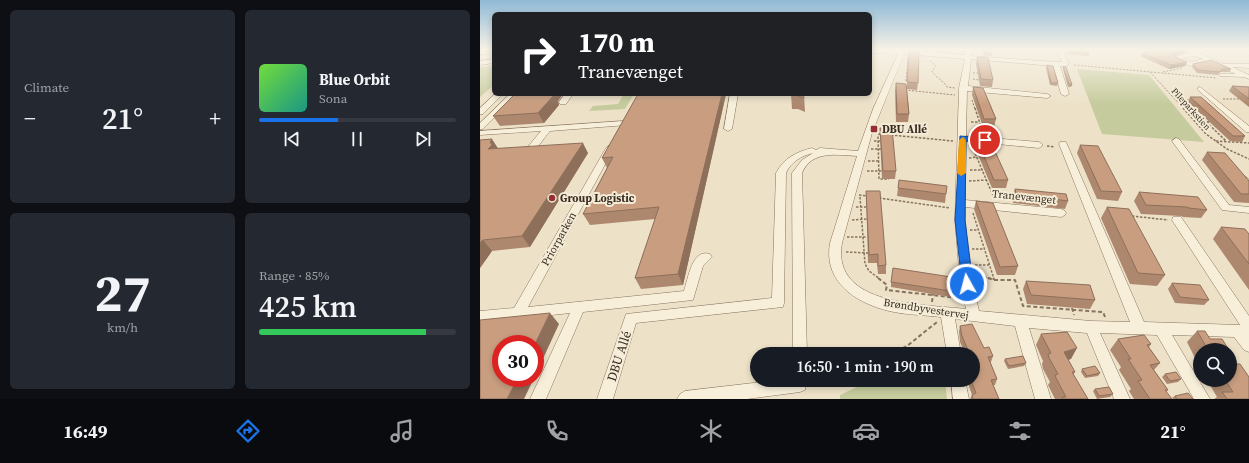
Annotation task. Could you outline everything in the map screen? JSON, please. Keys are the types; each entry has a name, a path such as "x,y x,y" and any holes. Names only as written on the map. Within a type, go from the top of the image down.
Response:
{"street":[{"name":"Brøndbyvestervej","path":"896,68 886,88 868,132 860,162 855,194 842,220 837,236 834,260 840,276 852,289 869,299 890,306 1020,321 1109,328 1245,330"},
{"path":"967,68 965,90 965,140 961,181 963,205 960,220 965,269 974,316"},
{"path":"1057,68 1065,94"},
{"path":"1228,68 1247,76"},
{"path":"1221,77 1247,76"},
{"path":"1200,89 1249,130"},
{"path":"965,90 1047,96"},
{"path":"480,112 497,96"},
{"path":"480,127 512,96"},
{"path":"563,102 568,96"},
{"path":"728,129 734,96"},
{"name":"Priorparken","path":"480,133 548,128 626,118 517,314"},
{"path":"529,151 548,128"},
{"path":"965,140 985,140 1040,145"},
{"path":"1176,141 1226,208 1249,210"},
{"path":"1064,146 1140,329"},
{"name":"DBU Allé","path":"605,399 631,318 778,302 781,173 784,166 792,159 811,148 860,162"},
{"path":"516,152 544,150"},
{"name":"DBU Allé","path":"800,347 797,173 805,160 825,152"},
{"name":"Tranevænget","path":"963,205 984,205 1061,213"},
{"path":"1177,220 1245,330 1249,346"},
{"path":"480,317 689,296 698,264 706,257"},
{"path":"538,399 580,307"},
{"path":"947,313 953,347"},
{"path":"1020,321 1043,399"},
{"path":"1091,327 1122,399"},
{"path":"1161,329 1202,399"},
{"path":"685,399 766,387"},
{"path":"959,387 961,399"}],"path":[{"path":"906,68 906,81"},
{"path":"935,68 932,71 933,74 944,80 947,87 965,90 970,95 985,140"},
{"path":"1104,68 1221,77"},
{"name":"Pileparkstien","path":"1150,72 1214,141 1249,159"},
{"path":"886,88 965,90"},
{"path":"1211,98 1242,99"},
{"path":"1176,100 1191,100"},
{"path":"1183,100 1226,141"},
{"path":"1195,121 1212,122"},
{"path":"881,130 878,136 881,171 879,179 889,180"},
{"path":"868,132 880,134"},
{"path":"888,134 965,140 983,170 994,198 984,201 984,205"},
{"path":"1214,141 1249,143"},
{"path":"1040,145 1064,146"},
{"path":"860,162 880,161"},
{"path":"860,162 881,171"},
{"path":"962,170 983,170"},
{"path":"1244,177 1249,179"},
{"path":"961,181 987,180"},
{"path":"868,196 855,194 861,220 865,264 868,271 887,285 886,290 950,298 970,298"},
{"path":"875,197 963,205 984,249 994,280"},
{"path":"1126,216 1177,220"},
{"path":"842,220 866,220"},
{"path":"837,236 867,237"},
{"path":"963,250 984,249"},
{"path":"835,251 868,253"},
{"path":"965,269 989,265"},
{"path":"965,269 994,280 1015,280 1023,306 1102,312 1109,328"},
{"path":"905,347 947,313"}],"green space":[{"path":"480,68 492,68 492,87 480,97"},
{"path":"1077,69 1149,75 1204,142 1102,134"},
{"path":"623,96 633,96 625,109 589,111 593,106 618,104"},
{"path":"857,387 946,387 947,399 840,399 840,395"}],"building":[{"path":"908,68 918,68 918,83 907,82"},
{"path":"979,68 990,68 993,80 981,79"},
{"path":"1048,68 1053,68 1058,83 1051,83"},
{"path":"1063,68 1066,68 1072,85 1069,84"},
{"path":"1196,68 1228,68 1231,69 1222,69 1220,72 1198,70"},
{"path":"896,83 906,84 909,114 897,114"},
{"path":"1232,86 1249,87 1249,99"},
{"path":"973,87 983,88 996,119 984,119"},
{"path":"513,96 553,96 538,113 493,116"},
{"path":"637,96 722,96 678,274 635,278 659,207 583,214 613,157 602,158"},
{"path":"1190,97 1201,97 1245,136 1233,136"},
{"path":"880,128 892,128 896,171 883,171"},
{"path":"975,135 988,136 1008,180 994,180"},
{"path":"492,139 490,142 492,145 488,149 583,143 522,236 483,240 480,243 480,140"},
{"path":"1080,145 1098,146 1122,192 1101,191"},
{"path":"1207,152 1225,153 1249,181 1249,194 1241,194"},
{"path":"899,180 947,186 946,194 898,188"},
{"path":"1015,189 1066,194 1068,201 1016,194"},
{"path":"866,191 880,191 886,265 878,266 878,254 869,255"},
{"path":"1139,192 1198,197 1207,210 1187,207 1146,205"},
{"path":"976,201 993,203 1018,266 1000,267"},
{"path":"1107,207 1129,209 1165,275 1138,273"},
{"path":"1221,227 1245,229 1249,234 1249,264"},
{"path":"893,268 951,277 951,291 891,282"},
{"path":"1026,281 1090,285 1095,300 1031,295"},
{"path":"1172,283 1200,285 1209,300 1180,297"},
{"path":"550,313 539,335 492,335 492,387 513,387 507,399 480,399 480,320"},
{"path":"972,324 984,348 989,347 993,356 988,357 997,379 991,380 999,399 973,399 972,395 976,393 974,387 980,387 980,347 967,347 960,326"},
{"path":"1197,331 1205,331 1210,339 1222,339 1225,343 1204,343"},
{"path":"1067,332 1077,348 1064,352 1075,372 1072,372 1088,399 1063,399 1062,397 1066,397 1056,378 1055,375 1058,374 1049,358 1048,354 1051,353 1041,334"},
{"path":"1144,335 1151,344 1147,345 1160,363 1150,365 1168,390 1165,390 1172,399 1150,399 1138,381 1142,380 1128,359 1131,359 1118,339"},
{"path":"1023,356 1026,363 1009,366 1005,359"},
{"path":"1237,364 1240,364 1249,377 1249,399 1227,399 1222,392 1233,392 1230,387 1237,387"},
{"path":"1095,366 1100,373 1087,376 1082,369"},
{"path":"1176,372 1181,379 1170,381 1165,374"},
{"path":"1109,387 1113,394 1099,396 1095,389"},
{"path":"1188,393 1193,399 1177,399 1175,396"}],"slow traffic":[{"path":"961,173 963,140"}],"place":[{"name":"DBU Allé","path":"874,129"},
{"name":"Group Logistic","path":"552,198"}],"route":[{"path":"967,284 960,220 963,138 985,140"}]}
